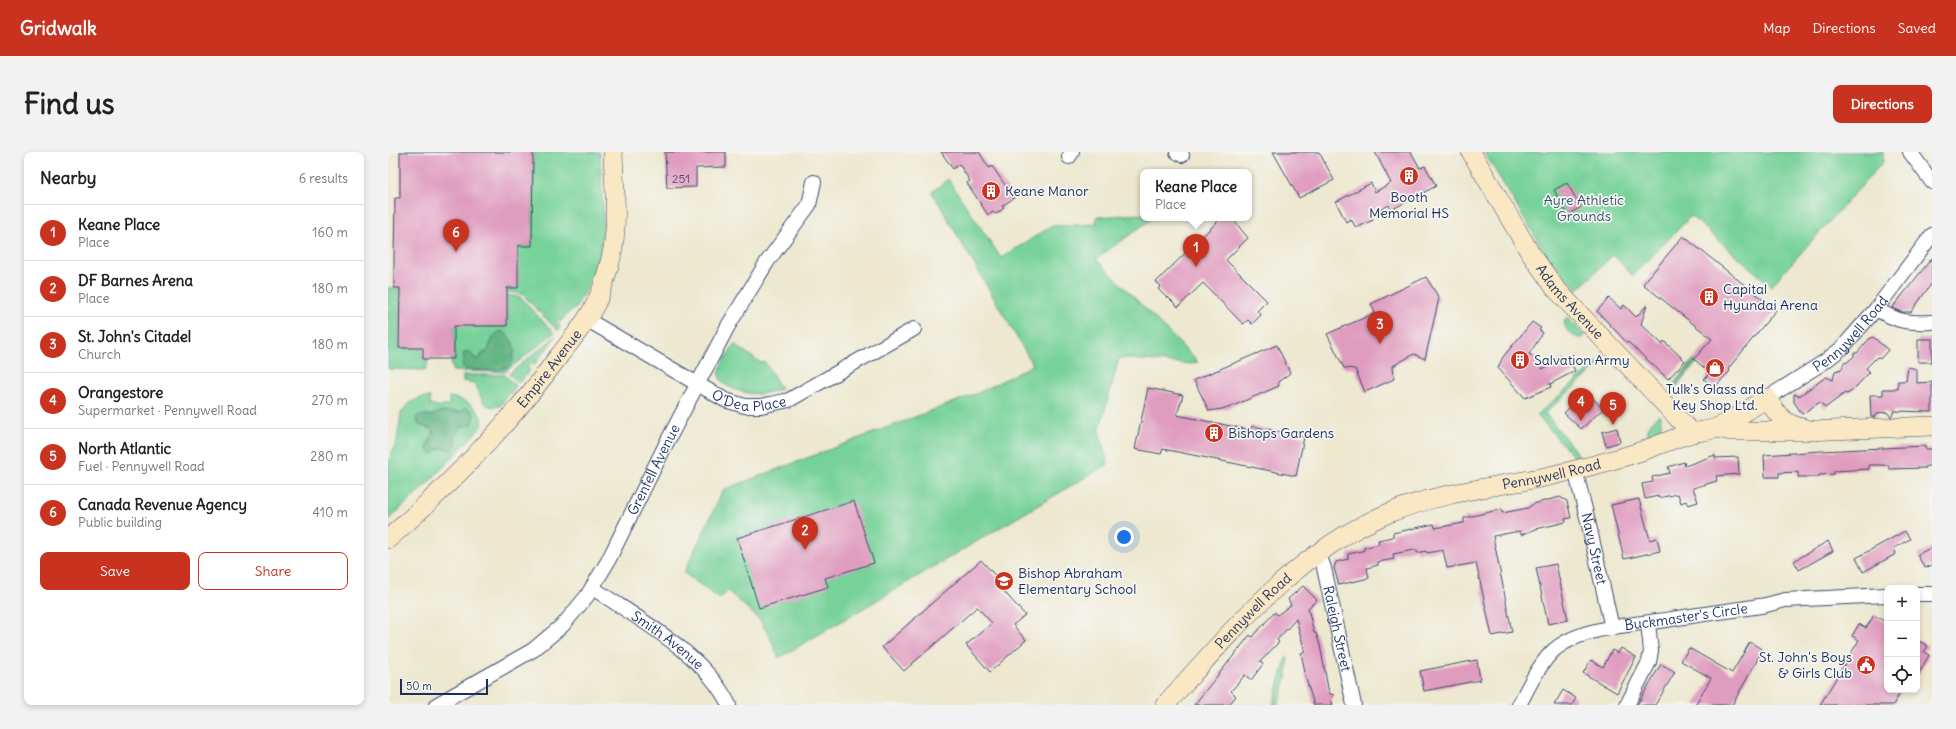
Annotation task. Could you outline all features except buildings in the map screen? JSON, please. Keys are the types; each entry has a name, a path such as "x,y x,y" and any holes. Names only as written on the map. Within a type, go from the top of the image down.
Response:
{"street":[{"name":"Empire Avenue","path":"388,539 440,491 503,426 539,383 586,319 602,288 612,256 614,233 613,152"},
{"name":"Adams Avenue","path":"1471,152 1529,251 1555,288 1692,433"},
{"path":"1910,152 1932,182"},
{"name":"Grenfell Avenue","path":"436,705 532,650 570,617 593,588 728,326 754,281 809,205 814,182"},
{"name":"Pennywell Road","path":"1165,705 1264,598 1289,575 1356,529 1387,514 1416,504 1575,470 1639,452 1692,433 1716,428 1767,398 1818,366 1842,348 1876,309 1932,235"},
{"path":"1876,309 1895,320 1906,322 1932,322"},
{"name":"O'Dea Place","path":"586,319 725,400 745,406 776,404 801,394 914,329"},
{"path":"1767,398 1780,418 1797,428 1815,431"},
{"path":"1716,428 1731,431 1815,431 1932,426"},
{"name":"Navy Street","path":"1575,470 1612,628"},
{"name":"Raleigh Street","path":"1319,554 1324,568 1354,705"},
{"name":"Smith Avenue","path":"593,588 672,642 713,680 729,705"},
{"path":"1920,594 1932,594"},
{"name":"Buckmaster's Circle","path":"1519,705 1538,671 1551,653 1564,643 1582,635 1612,628 1766,605 1785,600 1884,596"},
{"path":"1627,705 1649,662 1651,651 1648,623"}],"green space":[{"path":"533,152 600,152 603,230 599,256 595,270 575,309 569,312 560,322 558,319 556,322 559,324 560,329 558,331 523,295 507,292 507,288 518,288 518,246 532,246"},
{"name":"Ayre Athletic Grounds","path":"1484,152 1883,152 1883,162 1771,286 1691,216 1633,276 1613,255 1574,293 1574,286 1547,256"},
{"path":"948,179 1001,258 1052,226 1096,224 1096,217 1140,214 1140,221 1149,221 1096,259 1198,362 1192,364 1119,358 1099,431 1108,464 779,658 770,637 759,619 728,591 720,599 684,573 723,490 978,393 1033,365 932,192"},
{"path":"388,288 400,288 399,348 423,348 423,359 428,359 426,370 388,369"},
{"path":"507,295 520,297 554,333 505,372 453,371 451,359 454,359 454,326 507,326","holes":["499,331 503,332 513,342 513,355 504,368 474,370 463,362 464,359 479,359 482,354 488,351 491,340"]},
{"path":"1567,317 1585,336 1580,338 1569,332 1564,323 1564,320"},
{"path":"499,331 508,336 512,341 515,351 513,361 509,366 495,370 465,369 462,366 465,351 471,353 474,358 479,359 482,354 488,351 491,340"},
{"path":"556,336 534,365 531,364 527,368 530,370 519,383 509,374"},
{"path":"734,344 761,363 765,362 781,389 763,394 755,394 736,390 725,384 721,380 719,371"},
{"path":"1694,359 1697,362 1673,391 1670,388"},
{"path":"1599,361 1599,365 1545,413 1580,457 1575,458 1537,415"},
{"path":"463,375 505,375 516,386 500,406 488,406 482,400 474,383 463,381"},
{"path":"430,397 430,406 449,406 449,397 466,402 480,414 482,426 425,486 388,520 388,462 397,441 401,413 409,403 420,398","holes":["463,409 465,425 461,427 454,437 456,445 447,450 443,447 439,448 436,452 428,443 432,438 433,433 432,429 426,428 426,414 439,415 460,412"]},
{"path":"466,408 471,410 474,414 472,424 461,427 454,437 456,445 452,450 439,448 436,452 431,454 427,449 433,433 432,429 419,425 416,419 418,415 432,416 439,412 460,412"},
{"path":"1659,415 1661,423 1660,429 1652,436 1648,437 1649,427"},
{"path":"1287,656 1287,673 1278,705 1273,705"}],"place":[{"name":"Booth Memorial HS","path":"1409,176"},
{"name":"Keane Manor","path":"991,191"},
{"name":"Canada Revenue Agency","path":"456,252"},
{"name":"Keane Place","path":"1196,267"},
{"name":"Capital Hyundai Arena","path":"1709,297"},
{"name":"St. John's Citadel","path":"1380,344"},
{"name":"Salvation Army","path":"1520,360"},
{"name":"Tulk's Glass and Key Shop Ltd.","path":"1715,368"},
{"name":"Orangestore","path":"1581,421"},
{"name":"North Atlantic","path":"1613,425"},
{"name":"Bishops Gardens","path":"1214,433"},
{"name":"DF Barnes Arena","path":"805,550"},
{"name":"Bishop Abraham Elementary School","path":"1004,581"},
{"name":"St. John's Boys & Girls Club","path":"1866,665"}]}
